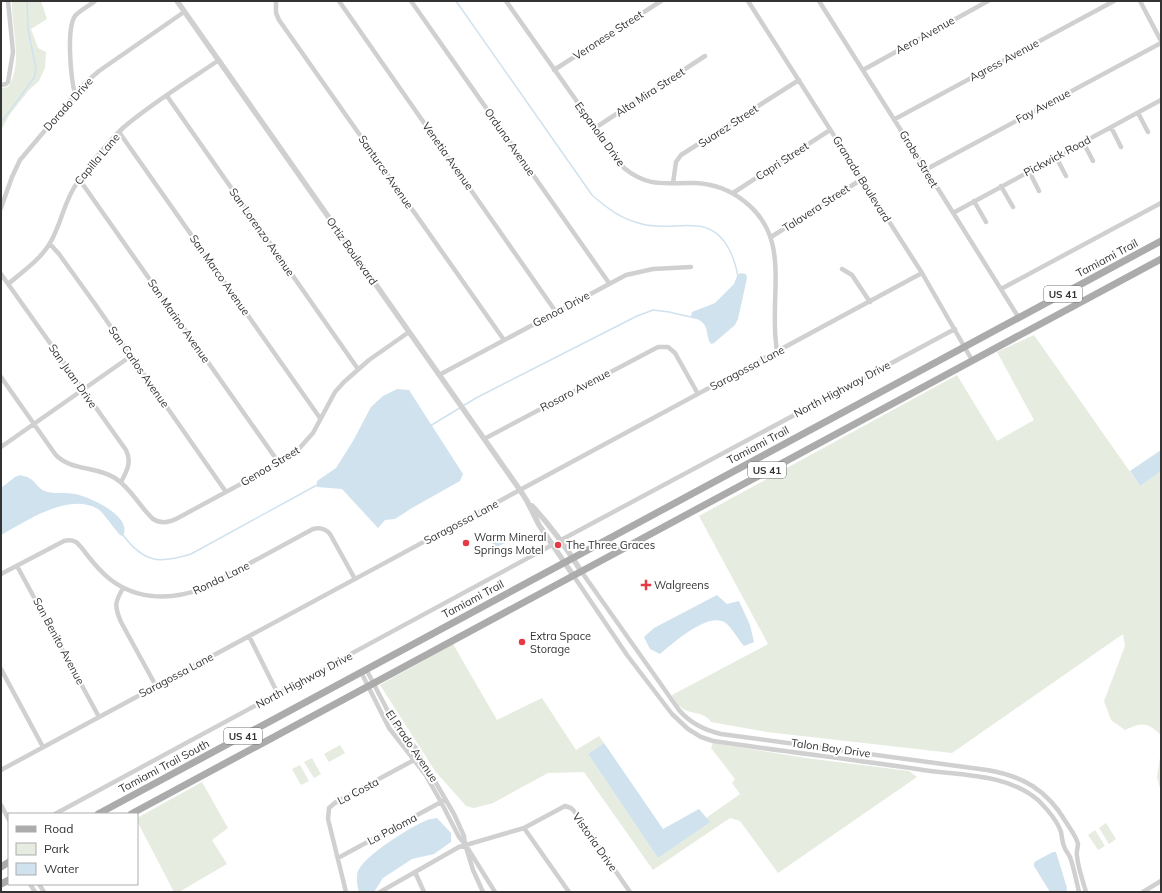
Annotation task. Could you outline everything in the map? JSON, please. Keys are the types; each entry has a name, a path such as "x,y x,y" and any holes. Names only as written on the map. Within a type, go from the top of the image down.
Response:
{"main road":[{"name":"Tamiami Trail","path":"364,671 1161,241"},
{"name":"US 41","path":"133,813 1161,259"},
{"name":"Tamiami Trail South","path":"100,813 364,671"}],"street":[{"path":"3,85 8,82 13,57 8,1"},
{"path":"75,94 71,71 72,23 77,15 95,1"},
{"name":"Ortiz Boulevard","path":"176,1 219,60 520,490 552,546 573,575"},
{"name":"Santurce Avenue","path":"276,1 276,13 280,20 504,340"},
{"name":"Venetia Avenue","path":"339,1 556,312"},
{"name":"Orduna Avenue","path":"411,1 609,284"},
{"name":"Espanola Drive","path":"506,1 619,163 640,179 653,183 698,183 711,185 733,193 757,212 764,222 771,237 776,260 774,327 777,352"},
{"name":"Veronese Street","path":"554,70 661,1"},
{"name":"Granada Boulevard","path":"748,1 922,274 972,360"},
{"name":"Grobe Street","path":"819,1 895,119 925,170 1019,318"},
{"name":"Aero Avenue","path":"863,70 988,1"},
{"name":"Agress Avenue","path":"895,119 1114,1"},
{"path":"1140,1 1161,42"},
{"name":"Dorado Drive","path":"1,208 20,160 85,83 99,71 184,12"},
{"name":"Fay Avenue","path":"925,170 1161,42"},
{"name":"Alta Mira Street","path":"595,128 705,56"},
{"name":"Capilla Lane","path":"8,284 33,264 50,244 59,225 67,200 79,179 119,132 132,121 219,60"},
{"name":"Suarez Street","path":"673,183 676,162 682,155 799,80"},
{"name":"San Lorenzo Avenue","path":"167,96 358,369"},
{"name":"Pickwick Road","path":"953,213 1161,100"},
{"path":"1138,112 1148,132"},
{"path":"1111,127 1120,147"},
{"name":"Capri Street","path":"733,193 830,130"},
{"name":"San Marco Avenue","path":"119,132 320,418"},
{"path":"1083,142 1093,161"},
{"path":"1056,157 1066,176"},
{"path":"1029,171 1040,191"},
{"name":"San Marino Avenue","path":"79,179 279,463"},
{"name":"Talavera Street","path":"771,237 862,179"},
{"path":"1001,186 1013,207"},
{"path":"974,201 986,222"},
{"name":"Tamiami Trail","path":"1001,289 1161,203"},
{"name":"San Carlos Avenue","path":"50,244 59,254 226,492"},
{"name":"Genoa Drive","path":"439,375 626,275 652,269 691,267"},
{"path":"842,268 852,275 870,302"},
{"name":"San Juan Drive","path":"1,274 128,454 128,467 121,482"},
{"name":"Saragossa Lane","path":"1,770 922,274"},
{"name":"North Highway Drive","path":"561,540 955,329"},
{"name":"Genoa Street","path":"121,482 151,516 160,522 166,523 176,519 279,463 296,452 304,445 313,433 335,392 344,382 358,369 409,332"},
{"name":"Rosaro Avenue","path":"484,440 654,348 662,346 668,347 676,354 698,394"},
{"path":"1,447 131,356"},
{"path":"1,377 55,454 63,462 73,466 103,472 121,482"},
{"name":"Ortiz Boulevard","path":"527,501 561,540 581,571"},
{"name":"Ronda Lane","path":"18,566 60,543 67,540 74,541 104,574 124,588 140,594 155,597 175,596 204,588 313,529 322,528 330,534 355,579"},
{"name":"North Highway Drive","path":"57,813 552,546"},
{"path":"1,574 18,566"},
{"name":"San Benito Avenue","path":"18,566 99,717"},
{"name":"Talon Bay Drive","path":"581,571 679,710 686,718 701,728 721,734 1009,774 1028,783 1047,796 1058,809 1077,843 1077,857 1086,892"},
{"name":"Talon Bay Drive","path":"573,575 627,655 672,714 684,726 697,735 713,741 919,770 982,777 1006,782 1025,791 1037,800 1052,815 1058,825 1064,848 1070,857 1079,892"},
{"path":"124,588 116,600 116,611 120,622 156,686"},
{"path":"248,636 278,694"},
{"path":"1,669 43,747"},
{"path":"364,671 392,732 415,760 442,802 459,837 495,892"},
{"name":"El Prado Avenue","path":"371,685 397,728 412,744 421,757 461,828 465,844"},
{"path":"392,732 397,728"},
{"name":"La Costa","path":"346,892 328,816 328,810 336,802 421,757"},
{"name":"La Paloma","path":"338,858 446,800"},
{"path":"1,805 8,818"},
{"name":"Vistoria Drive","path":"380,892 456,848 465,844 524,828 562,806 567,806 571,808 630,892"},
{"path":"524,828 569,892"},
{"path":"1062,836 1072,832"},
{"path":"465,844 473,870 483,892"},
{"path":"1067,852 1078,849"},
{"path":"415,872 424,892"},
{"path":"1143,892 1161,880"}],"green space":[{"path":"12,1 41,1 47,19 31,29 38,48 46,52 45,68 39,81 29,90 10,114 1,130 1,90 2,88 8,87 13,77 16,56"},
{"path":"1034,335 1140,486 1161,471 1161,735 1152,728 1144,725 1125,730 1111,720 1104,701 1125,646 1123,634 952,753 767,732 711,722 708,718 701,714 685,710 679,706 672,695 768,644 699,516 957,375 997,441 1034,420 997,352"},
{"path":"453,644 497,720 542,698 576,750 599,736 604,743 588,754 658,858 709,822 706,818 740,794 732,783 735,779 711,748 713,743 806,758 909,771 917,777 778,873 740,821 730,818 653,870 584,772 548,773 493,803 474,808 466,806 435,771 380,685"},
{"path":"340,745 345,753 329,762 324,754"},
{"path":"1161,751 1161,792 1157,777"},
{"path":"312,758 321,774 314,778 304,762"},
{"path":"300,765 309,781 301,785 292,769"},
{"path":"202,782 228,828 212,840 227,864 179,892 174,892 138,823 138,817"},
{"path":"1106,823 1116,839 1109,844 1099,828"},
{"path":"1095,830 1105,846 1098,850 1088,835"}],"water":[{"path":"740,273 746,274 747,278 738,319 735,325 711,344 709,342 707,330 704,324 691,316 692,312 715,303 734,284"},
{"path":"397,389 409,390 463,474 460,481 395,519 385,520 378,528 342,489 317,487 317,481 336,468 353,441 371,407 383,396"},
{"path":"1161,450 1161,471 1140,486 1130,471"},
{"path":"20,475 31,479 45,491 51,493 72,493 99,503 122,521 124,529 123,536 120,535 98,509 86,505 74,504 48,510 1,535 1,488"},
{"path":"502,538 505,543 494,548 492,543"},
{"path":"717,595 727,604 739,601 750,625 754,642 744,646 727,624 720,621 712,621 692,629 660,654 650,649 644,637 654,628"},
{"path":"604,743 663,829 699,809 710,822 658,858 588,754"},
{"path":"437,818 451,833 451,842 434,854 412,859 383,878 374,892 359,892 357,882 358,871 369,857 388,843 426,820"},
{"path":"1053,852 1056,852 1067,888 1066,892 1050,892 1034,866 1036,861"}],"waterway":[{"path":"1,122 34,78 36,69 28,29 27,1"},
{"path":"456,1 592,195 615,213 634,222 656,226 697,226 714,232 726,244 730,251 738,277"},
{"path":"430,426 476,398 637,316 653,310 695,318"},
{"path":"123,535 138,551 145,556 161,560 180,557 191,554 317,485"}],"place":[{"name":"Warm Mineral Springs Motel","path":"466,543"},
{"name":"The Three Graces","path":"558,545"},
{"name":"Walgreens","path":"646,585"},
{"name":"Extra Space Storage","path":"522,642"}]}
